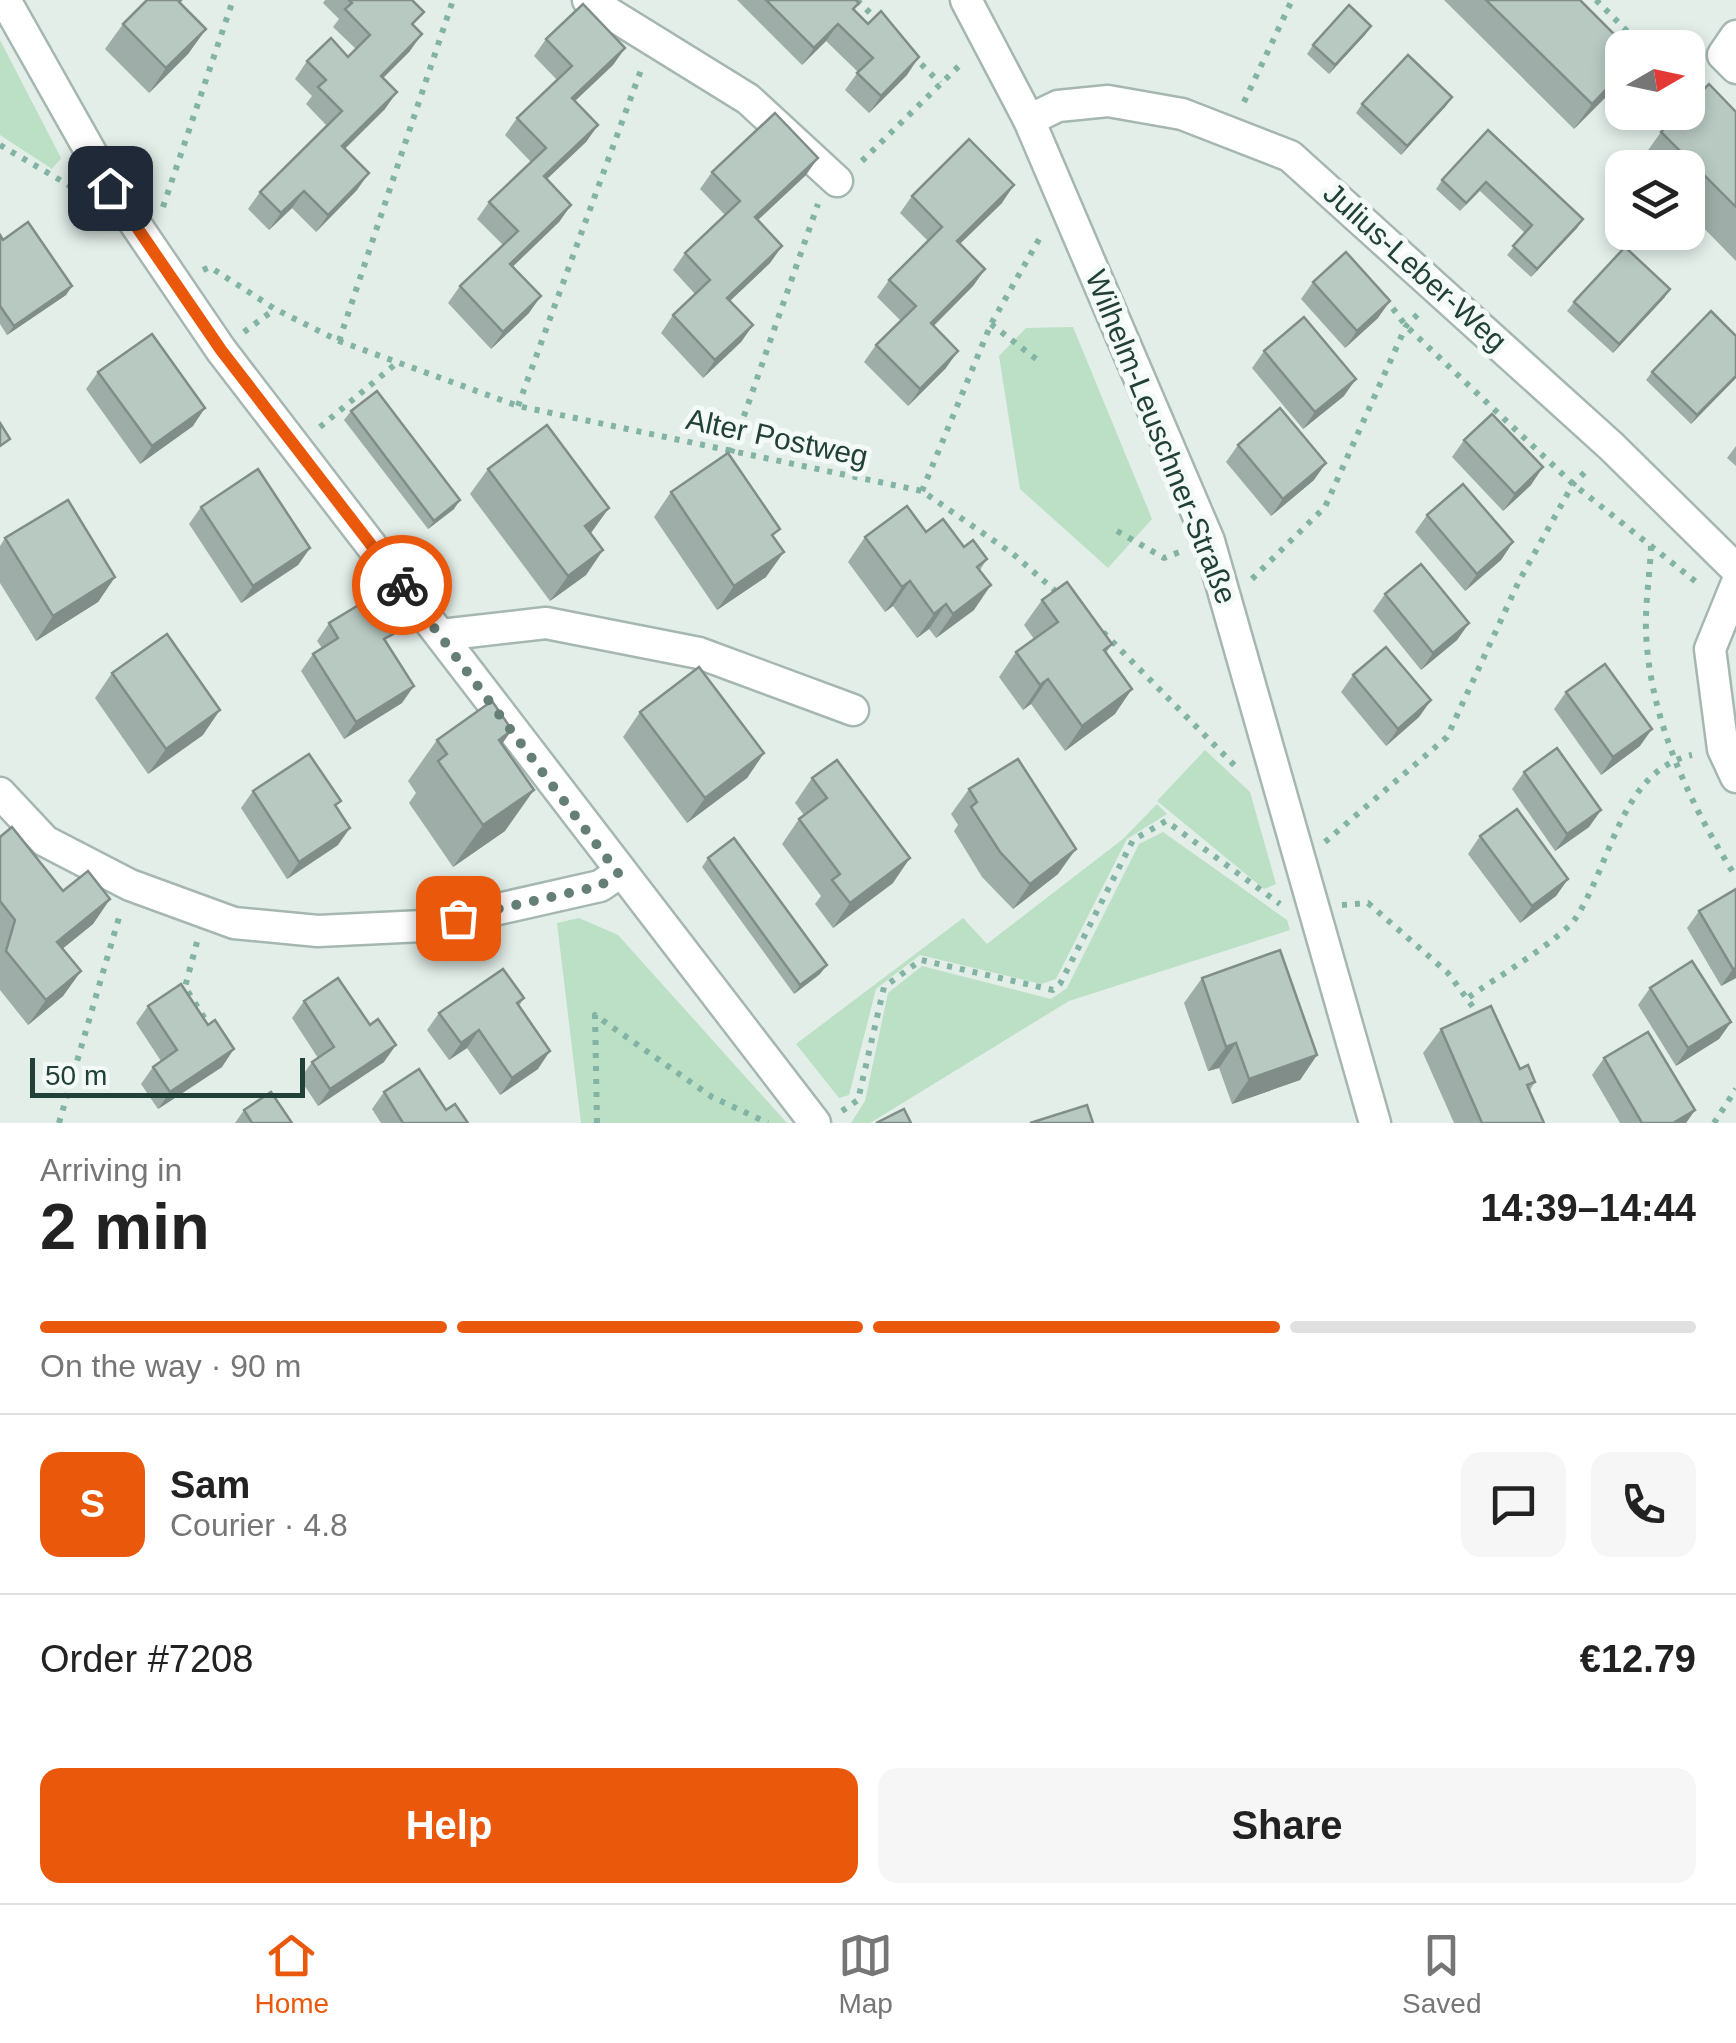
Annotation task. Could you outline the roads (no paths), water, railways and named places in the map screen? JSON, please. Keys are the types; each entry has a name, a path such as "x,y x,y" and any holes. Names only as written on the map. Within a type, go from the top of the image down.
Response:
{"street":[{"path":"4,0 110,188 174,283 618,873 825,1119"},
{"path":"588,0 748,99 837,181"},
{"name":"Wilhelm-Leuschner-Straße","path":"966,0 1029,120 1209,541 1229,600 1375,1123"},
{"path":"1736,36 1722,55 1736,68"},
{"name":"Julius-Leber-Weg","path":"1029,120 1058,106 1108,101 1182,114 1290,156 1371,225 1611,446 1736,569"},
{"path":"1731,596 1710,649 1722,749 1736,776"},
{"path":"441,635 546,623 699,653 853,710"},
{"path":"0,793 45,841 130,885 234,923 318,931 423,926 600,886 618,873"}]}
